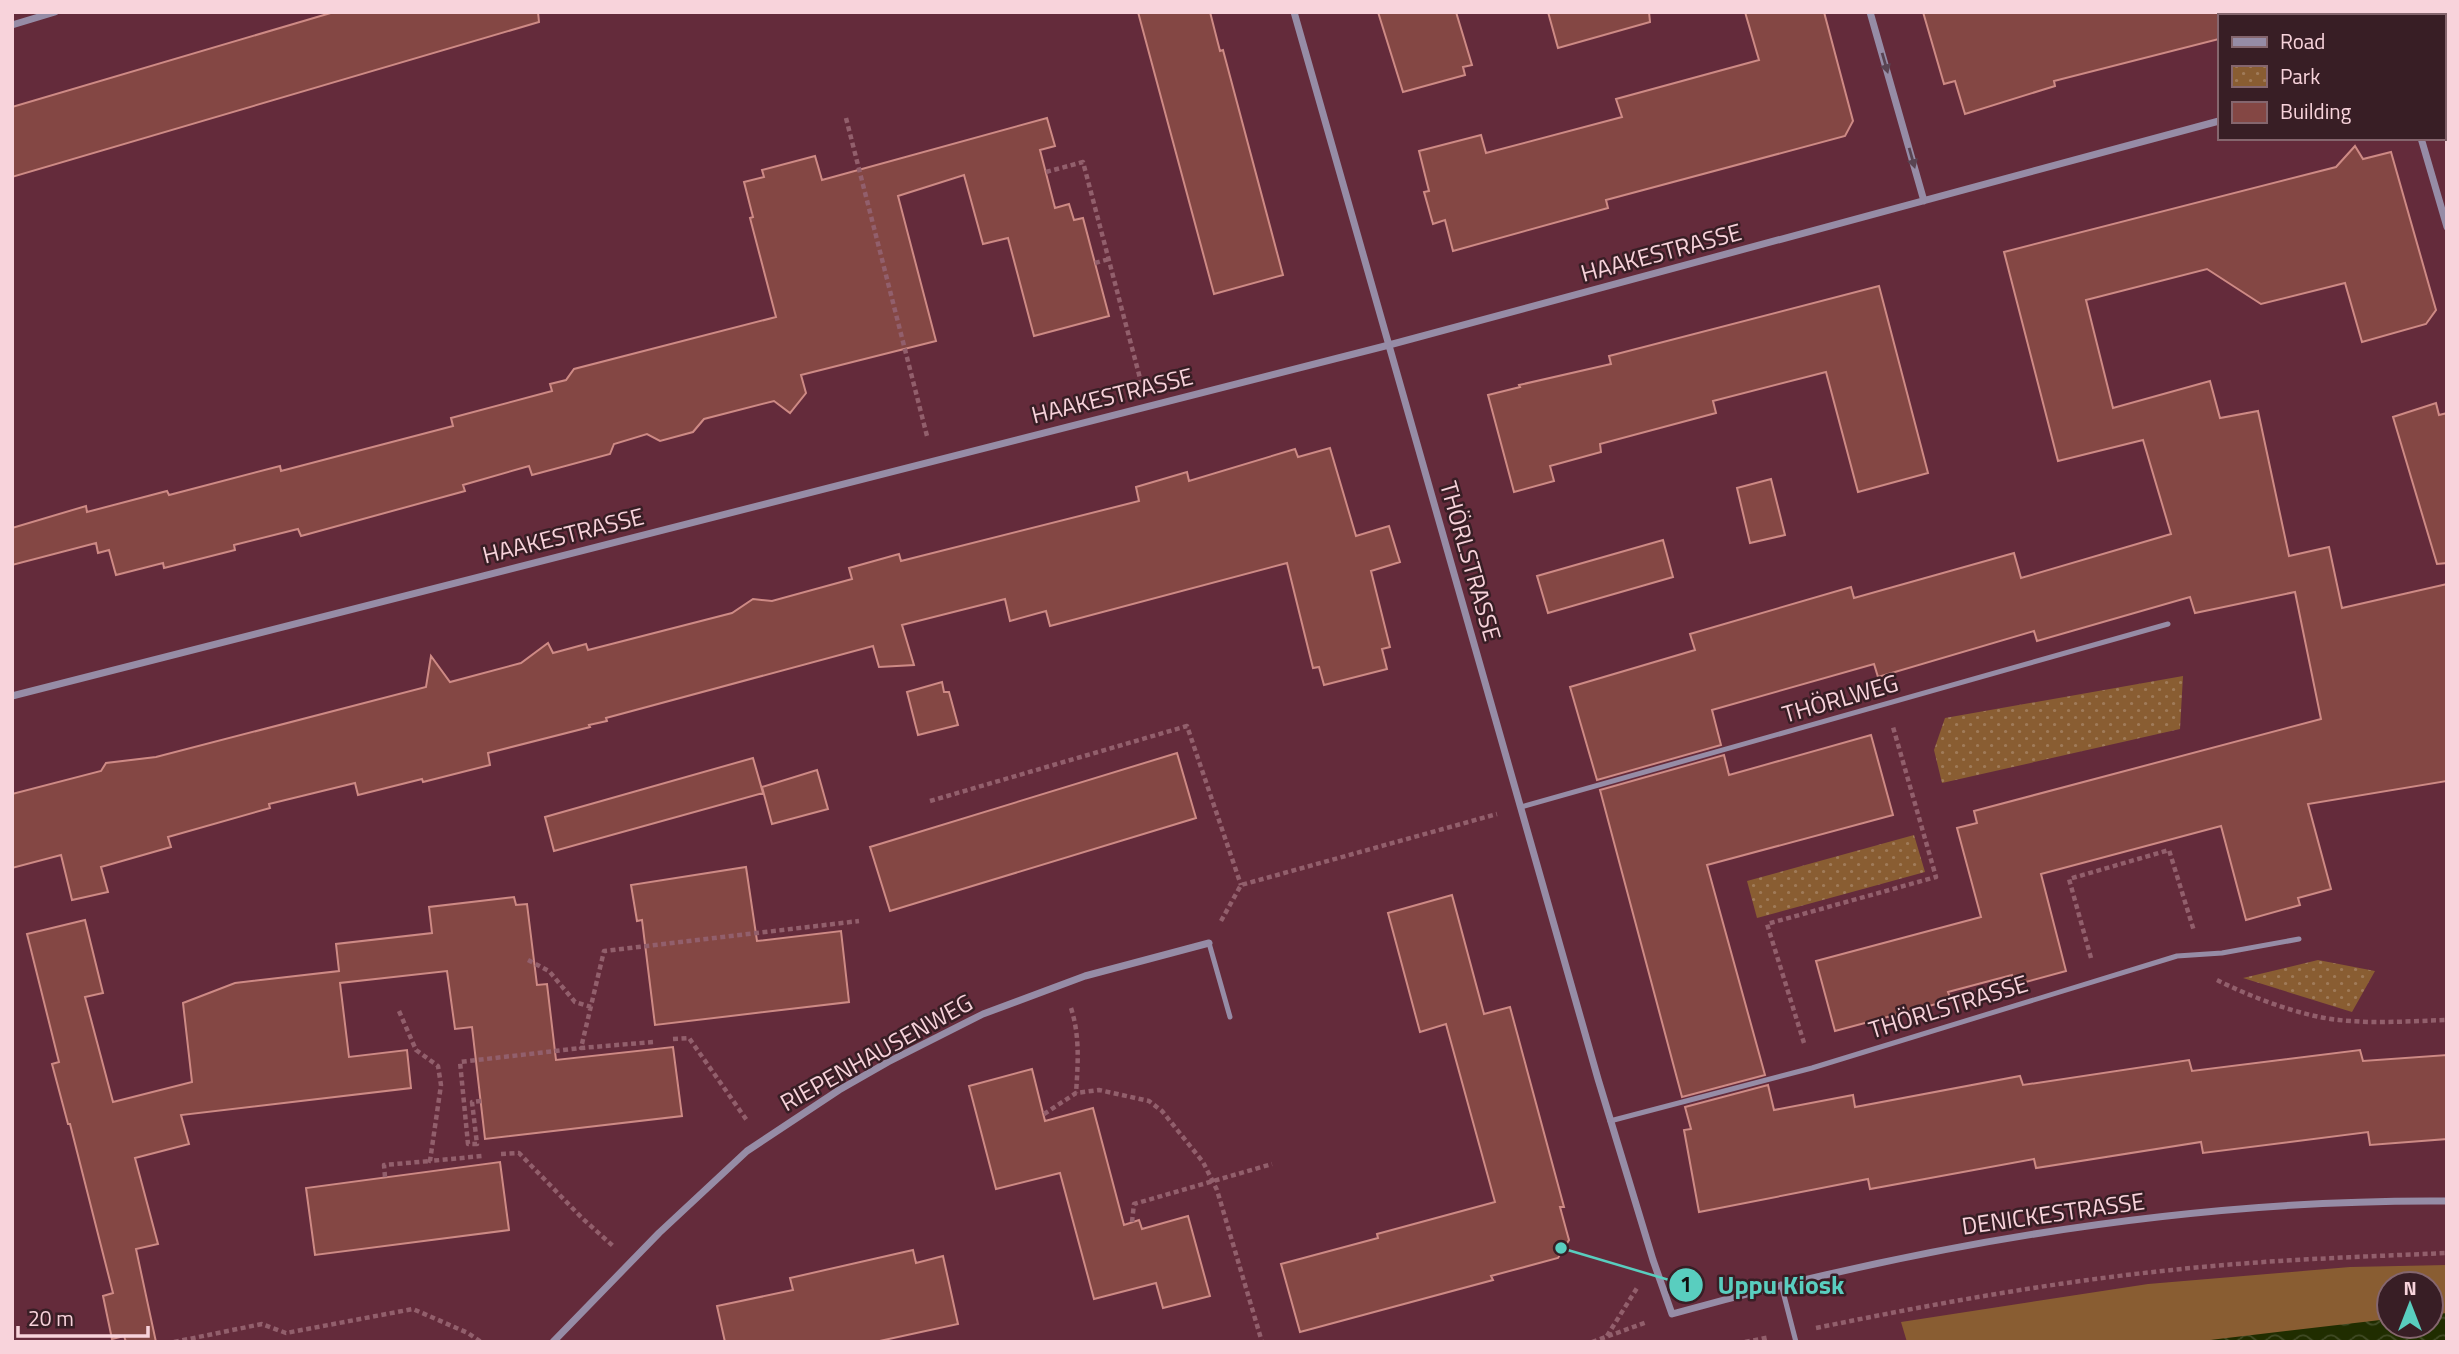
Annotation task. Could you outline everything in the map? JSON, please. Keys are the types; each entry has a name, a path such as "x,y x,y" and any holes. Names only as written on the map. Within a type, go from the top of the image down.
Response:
{"street":[{"path":"12,25 55,12"},
{"name":"THÖRLSTRASSE","path":"1294,12 1610,1121 1672,1314"},
{"path":"1870,12 1924,201"},
{"name":"HAAKESTRASSE","path":"12,696 1389,345 2218,121"},
{"path":"2422,140 2447,227"},
{"name":"RIEPENHAUSENWEG","path":"553,1342 701,1193 747,1152 828,1096 983,1014 1085,976 1209,943"},
{"name":"DENICKESTRASSE","path":"1672,1314 1781,1284 1930,1251 2040,1233 2138,1220 2308,1204 2447,1200"}],"lane":[{"name":"THÖRLWEG","path":"1521,807 2168,624"},
{"name":"THÖRLSTRASSE","path":"1610,1121 1811,1068 2178,956 2258,948 2299,939"},
{"path":"1209,943 1230,1017"},
{"path":"1781,1284 1796,1342"}],"path":[{"path":"846,118 934,461"},
{"path":"1046,172 1083,162 1148,406"},
{"path":"1095,263 1109,259"},
{"path":"1804,1043 1768,924 1936,877 1886,702"},
{"path":"930,801 1187,726 1241,885"},
{"path":"1209,943 1241,885 1521,807"},
{"path":"2098,981 2069,879 2169,850 2201,955 2217,980 2241,992 2338,1020 2447,1020"},
{"path":"581,1048 604,951 859,921"},
{"path":"528,960 549,971 575,1002 591,1007"},
{"path":"399,1011 416,1050 438,1066 441,1085 430,1161"},
{"path":"1075,1022 1076,1093"},
{"path":"673,1039 689,1038 746,1119"},
{"path":"481,1101 472,1102 477,1144 468,1144 460,1062 653,1042"},
{"path":"1044,1114 1076,1093 1099,1090 1149,1101 1162,1111 1203,1162 1212,1180 1262,1342"},
{"path":"501,1154 519,1153 582,1218 631,1262"},
{"path":"385,1177 384,1165 482,1156"},
{"path":"1132,1222 1134,1204 1272,1164"},
{"path":"1897,1311 2171,1270 2447,1253"},
{"path":"1607,1336 1653,1260"},
{"path":"174,1342 262,1324 286,1333 413,1308 468,1333 481,1342"},
{"path":"1592,1342 1672,1314"}],"green space":[{"path":"2183,676 2180,729 1942,783 1934,750 1945,718"},
{"path":"1914,835 1925,872 1757,918 1747,881"},
{"path":"2318,960 2375,971 2352,1012 2243,978"},
{"path":"2447,1265 2447,1342 1907,1342 1901,1322 2148,1284 2350,1267"}],"water":[{"path":"2445,1313 2447,1342 2193,1342 2375,1321 2375,1340 2445,1340"}],"building":[{"path":"334,12 538,12 539,22 12,177 12,107"},
{"path":"1138,12 1210,12 1220,51 1223,50 1283,275 1214,294"},
{"path":"1378,12 1456,12 1472,65 1463,67 1465,75 1403,92"},
{"path":"1548,12 1649,12 1650,22 1558,48"},
{"path":"1745,12 1824,12 1853,121 1845,136 1606,200 1608,208 1453,251 1445,220 1433,224 1424,192 1429,191 1419,151 1481,135 1486,153 1622,117 1616,99 1759,60"},
{"path":"1923,12 2274,12 2218,14 2218,39 2054,81 2055,86 1965,114 1955,81 1944,84"},
{"path":"1047,118 1055,146 1040,150 1055,208 1069,204 1074,220 1083,218 1109,316 1034,336 1008,238 983,244 964,175 898,196 936,341 801,375 806,393 790,413 774,401 704,419 693,432 660,441 647,434 614,444 610,454 532,475 529,466 463,485 465,491 301,536 298,529 234,545 235,550 164,568 163,563 116,575 109,550 98,553 96,543 12,565 12,528 86,506 87,512 167,491 169,495 280,466 281,471 453,426 451,418 552,391 550,384 566,380 574,369 776,317 750,218 753,217 744,182 764,177 762,170 815,156 822,180"},
{"path":"2355,146 2363,159 2391,152 2436,310 2426,324 2362,342 2345,283 2261,304 2207,269 2086,300 2113,408 2210,381 2220,418 2258,411 2289,556 2329,547 2342,608 2447,584 2447,781 2308,804 2331,889 2298,898 2300,905 2246,920 2221,826 2041,874 2066,971 2015,985 2012,975 1948,992 1951,1000 1835,1031 1816,961 1981,917 1957,828 1977,823 1974,811 2321,719 2295,592 2195,613 2190,597 2037,641 2034,631 1878,677 1874,664 1712,710 1721,745 1597,780 1570,687 1695,650 1690,634 1851,587 1854,598 2014,553 2021,578 2171,534 2143,440 2058,461 2004,252 2336,167"},
{"path":"1879,286 1928,473 1858,492 1826,372 1713,401 1716,413 1600,444 1601,452 1550,466 1554,481 1514,492 1488,395 1520,387 1519,385 1611,364 1609,356"},
{"path":"2436,403 2439,415 2447,413 2447,563 2437,564 2393,417"},
{"path":"1330,448 1356,536 1389,526 1400,562 1371,571 1390,647 1382,649 1387,669 1324,685 1319,667 1313,668 1287,563 1050,626 1046,611 1010,621 1005,599 902,625 914,665 879,667 873,646 606,718 607,721 589,725 590,727 488,753 490,765 358,795 355,783 269,804 270,808 168,837 171,847 101,867 108,892 72,900 61,855 12,868 12,794 101,771 106,763 156,757 426,687 431,656 450,682 521,663 548,643 553,653 586,644 588,650 732,613 753,599 772,601 852,579 849,568 899,554 901,561 1139,501 1136,487 1187,472 1189,481 1295,449 1298,457"},
{"path":"1771,479 1785,535 1750,543 1737,488"},
{"path":"1663,540 1673,577 1548,613 1537,576"},
{"path":"942,682 944,692 949,692 958,725 918,735 907,692"},
{"path":"1871,735 1893,815 1707,865 1765,1075 1682,1097 1600,790 1724,755 1729,775"},
{"path":"1177,753 1196,818 890,911 870,847"},
{"path":"753,758 763,793 554,851 545,817"},
{"path":"817,770 828,809 772,824 762,787"},
{"path":"746,867 757,941 841,931 849,1002 655,1025 642,920 637,921 631,885"},
{"path":"1452,895 1484,1014 1510,1007 1564,1207 1560,1207 1569,1240 1558,1258 1491,1276 1493,1280 1300,1332 1281,1264 1378,1238 1377,1234 1495,1202 1446,1024 1420,1032 1388,913"},
{"path":"514,897 516,905 527,904 537,985 547,984 556,1060 673,1047 682,1116 485,1139 472,1027 455,1029 447,971 340,983 349,1057 407,1050 411,1088 181,1115 189,1144 135,1158 158,1244 136,1249 156,1342 126,1342 124,1336 112,1339 103,1296 113,1293 52,1064 59,1062 27,934 85,920 103,993 85,997 113,1102 192,1082 183,1003 235,983 339,971 336,944 432,933 429,907"},
{"path":"2360,1050 2363,1061 2447,1055 2447,1139 2370,1145 2368,1132 2203,1153 2201,1142 2036,1168 2034,1159 1870,1189 1868,1179 1699,1212 1684,1130 1691,1129 1685,1107 1768,1085 1774,1110 1853,1095 1855,1107 2020,1076 2023,1085 2189,1060 2192,1071"},
{"path":"1032,1069 1045,1121 1093,1108 1124,1225 1139,1220 1142,1229 1188,1216 1210,1296 1163,1308 1156,1283 1094,1299 1060,1173 996,1189 969,1086"},
{"path":"500,1162 509,1230 315,1255 306,1188"},
{"path":"913,1250 916,1263 943,1256 958,1324 875,1342 725,1342 717,1306 793,1290 790,1278"}],"place":[{"name":"Uppu Kiosk","path":"1561,1248"}]}
